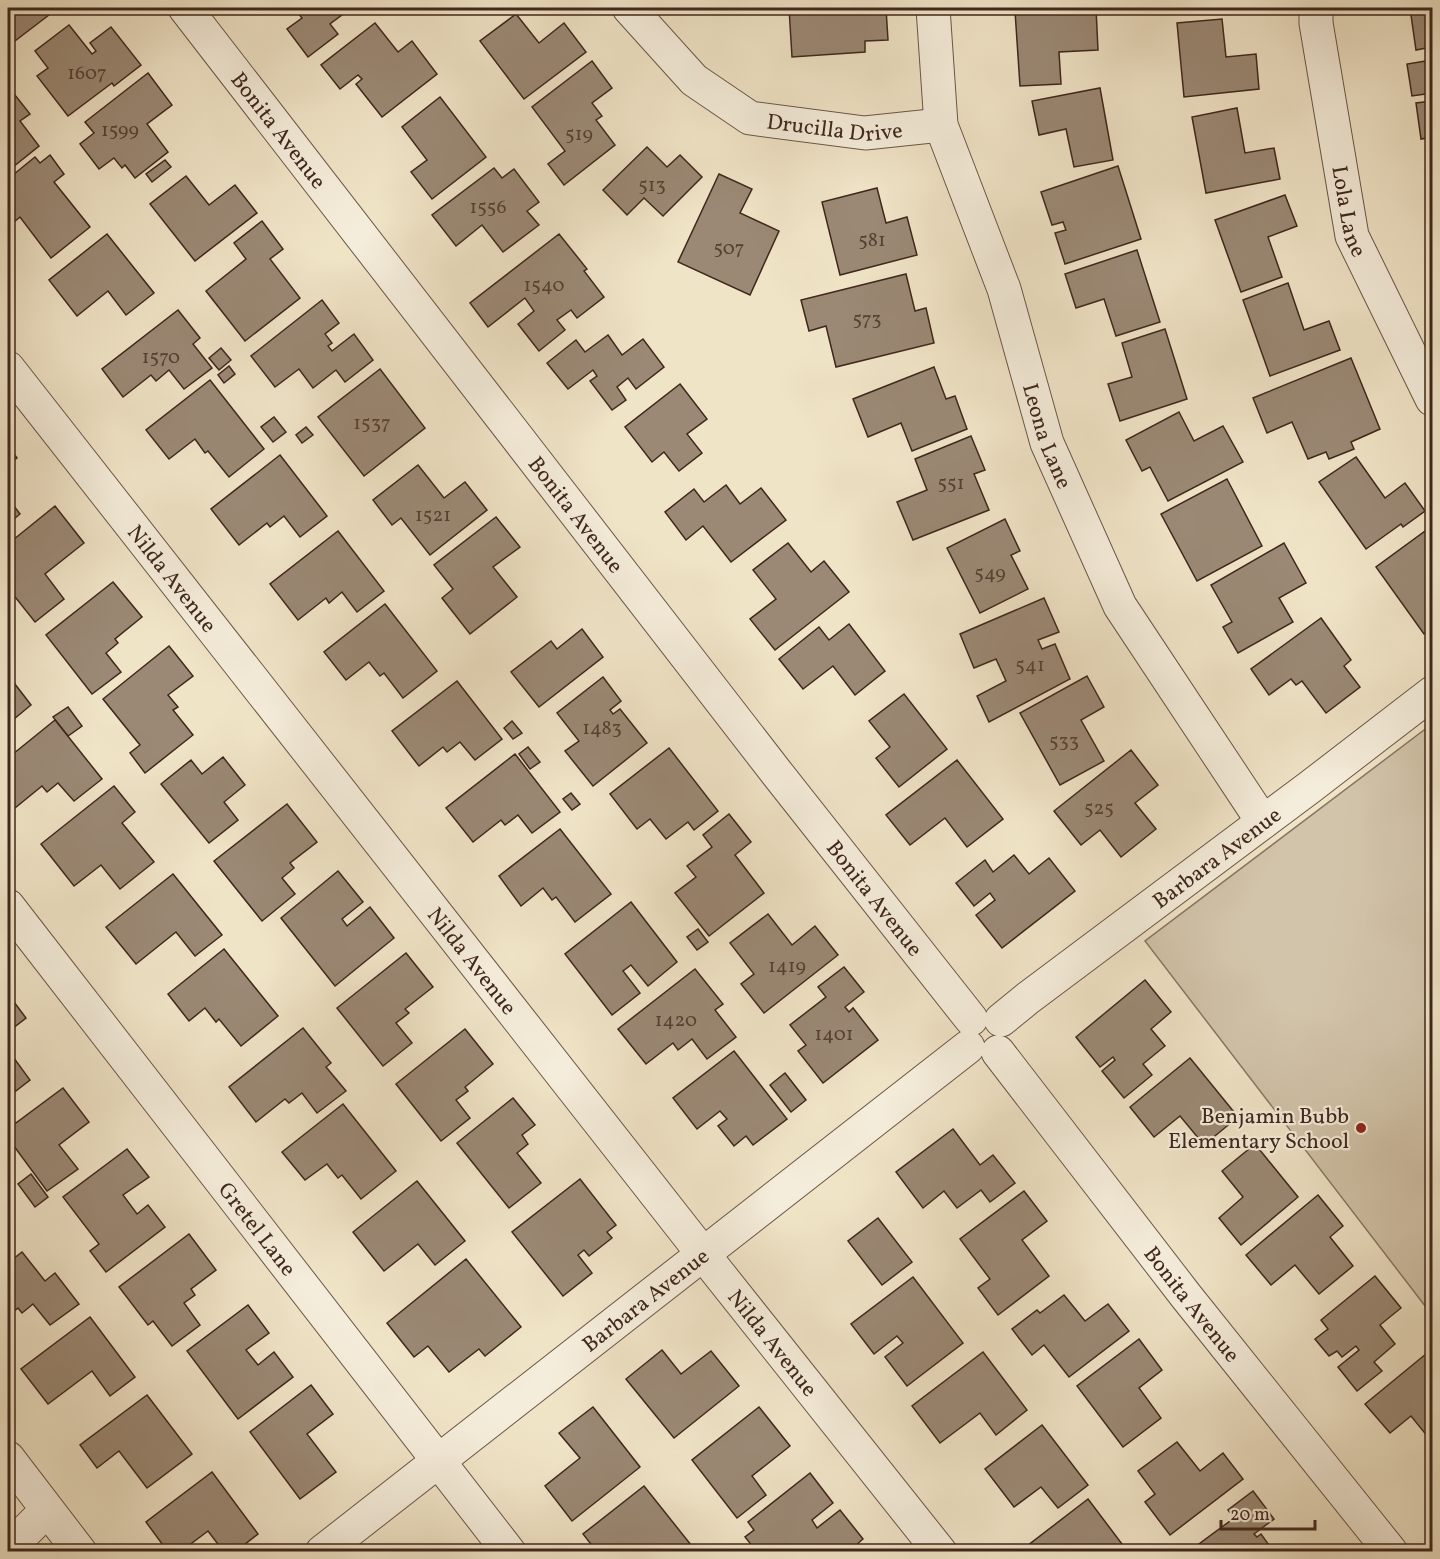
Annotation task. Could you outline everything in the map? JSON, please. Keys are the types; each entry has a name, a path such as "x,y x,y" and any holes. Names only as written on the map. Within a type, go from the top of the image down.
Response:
{"street":[{"name":"Bonita Avenue","path":"185,8 762,753 985,1034 1186,1296 1391,1551"},
{"name":"Drucilla Drive","path":"629,8 693,80 750,118 865,134 940,125"},
{"name":"Leona Lane","path":"933,8 940,125 1004,289 1047,443 1120,606 1263,822"},
{"name":"Lola Lane","path":"1316,8 1316,23 1352,236 1432,399"},
{"name":"Nilda Avenue","path":"8,368 703,1254 940,1551"},
{"name":"Barbara Avenue","path":"322,1551 985,1034 1028,998 1432,693"},
{"name":"Gretel Lane","path":"8,906 509,1551"},
{"path":"8,1458 80,1551"},
{"path":"8,1549 47,1509"}],"shaded area":[{"name":"Benjamin Bubb Elementary School","path":"1432,724 1432,1315 1145,941"}],"building":[{"path":"8,8 58,8 11,44 8,40"},
{"path":"294,8 350,9 330,24 338,34 308,57 287,29 302,18"},
{"path":"789,8 886,8 888,40 865,41 865,52 792,57"},
{"path":"1096,8 1098,50 1059,52 1061,84 1020,86 1015,11"},
{"path":"1410,8 1432,8 1432,47 1416,50"},
{"path":"516,14 539,43 564,23 586,52 524,99 480,41"},
{"path":"1222,19 1226,57 1256,54 1259,89 1184,97 1177,23"},
{"path":"375,23 398,52 412,41 437,74 382,117 356,84 362,79 358,75 340,89 321,65"},
{"path":"69,25 92,54 96,51 90,43 111,27 141,65 114,86 112,83 68,116 37,76 48,68 35,51"},
{"path":"1432,60 1432,93 1412,96 1407,64"},
{"path":"592,61 612,88 592,103 602,116 596,120 615,145 564,185 548,164 565,151 532,107"},
{"path":"148,73 172,105 147,124 168,152 135,178 125,165 122,168 114,158 99,169 80,144 94,133 85,122"},
{"path":"1100,88 1113,160 1074,167 1066,129 1039,135 1032,101"},
{"path":"11,90 30,114 20,121 39,146 8,171 8,93"},
{"path":"440,97 486,157 432,199 411,172 427,160 402,127"},
{"path":"1432,101 1432,137 1421,139 1416,103"},
{"path":"1237,108 1245,153 1274,148 1280,179 1206,193 1192,117"},
{"path":"647,147 667,167 680,155 702,177 663,216 644,198 627,215 603,190"},
{"path":"50,155 64,174 54,182 90,227 51,258 20,217 8,227 8,179 35,157 40,163"},
{"path":"165,160 171,167 152,182 146,174"},
{"path":"1118,166 1141,239 1065,264 1055,233 1066,230 1063,222 1052,225 1041,192"},
{"path":"494,168 502,178 514,169 539,202 527,211 539,225 503,252 482,225 456,246 432,215"},
{"path":"719,174 752,189 740,213 779,231 750,295 678,262"},
{"path":"186,176 209,205 235,185 257,213 195,261 150,204"},
{"path":"877,188 886,223 907,217 917,255 840,275 822,202"},
{"path":"1285,195 1297,226 1268,237 1282,277 1241,292 1215,220"},
{"path":"262,221 283,249 270,259 300,298 245,341 206,291 246,259 234,243"},
{"path":"107,234 154,293 126,315 108,291 77,316 49,280"},
{"path":"559,234 587,269 584,271 604,297 577,318 571,310 557,320 565,330 539,351 518,324 534,311 525,298 488,327 470,303"},
{"path":"1137,250 1160,322 1116,336 1104,299 1076,308 1065,274"},
{"path":"906,274 915,311 926,308 934,343 836,367 826,326 809,331 801,300"},
{"path":"1288,283 1304,330 1329,321 1340,350 1270,376 1243,300"},
{"path":"322,300 339,323 325,334 332,343 328,346 332,351 354,334 373,360 345,382 336,370 313,388 299,369 275,387 251,356"},
{"path":"178,310 200,338 193,344 212,368 184,389 169,370 156,381 151,375 123,397 102,369"},
{"path":"1165,329 1187,399 1120,421 1108,384 1132,377 1122,343"},
{"path":"608,335 622,355 643,339 664,367 636,389 628,378 617,387 626,400 612,410 590,381 597,376 593,370 568,389 547,363 576,340 585,352"},
{"path":"221,348 231,360 219,370 209,358"},
{"path":"1351,358 1380,429 1351,442 1354,449 1329,459 1326,452 1308,459 1292,422 1267,433 1253,398"},
{"path":"229,366 235,374 224,383 218,375"},
{"path":"934,367 946,399 955,396 967,429 912,451 901,423 868,437 853,399"},
{"path":"380,369 425,428 364,476 318,417"},
{"path":"210,380 264,449 229,477 208,451 205,453 195,439 169,459 146,430"},
{"path":"680,384 707,419 687,434 702,453 679,471 664,452 652,462 625,427"},
{"path":"1179,412 1194,441 1223,426 1243,462 1168,501 1150,467 1142,471 1126,440"},
{"path":"274,417 286,432 273,442 261,427"},
{"path":"306,427 313,435 302,443 296,435"},
{"path":"971,436 985,470 974,474 989,510 913,540 897,502 927,490 915,459"},
{"path":"8,446 17,458 8,466"},
{"path":"280,455 327,516 300,537 284,516 270,527 267,523 239,545 211,509"},
{"path":"1356,457 1385,498 1405,483 1425,511 1403,527 1401,524 1366,549 1319,482"},
{"path":"418,465 444,498 465,482 487,510 430,555 401,518 392,525 373,500"},
{"path":"1227,479 1262,546 1197,581 1161,514"},
{"path":"726,485 740,504 761,488 786,520 731,562 703,526 686,540 665,512 694,489 704,502"},
{"path":"8,498 20,514 8,524"},
{"path":"55,506 84,543 45,574 64,599 35,622 8,588 8,544"},
{"path":"496,517 520,547 493,567 517,597 470,634 442,598 453,589 434,565"},
{"path":"1005,519 1020,551 1011,555 1028,589 980,613 947,548"},
{"path":"1432,526 1432,628 1424,634 1376,567"},
{"path":"338,531 384,591 357,612 342,592 329,603 326,598 298,620 270,584"},
{"path":"788,543 811,572 824,561 849,592 775,650 750,619 776,599 753,570"},
{"path":"1284,543 1306,583 1279,598 1293,622 1238,653 1223,627 1232,622 1211,585"},
{"path":"113,582 142,617 115,639 118,643 106,653 121,672 92,694 46,635"},
{"path":"1044,598 1059,632 1038,640 1042,649 1055,644 1070,679 989,722 977,696 1006,681 996,659 974,668 960,634"},
{"path":"385,604 437,671 403,698 384,673 380,676 369,662 346,680 324,652"},
{"path":"1321,618 1351,660 1344,666 1360,687 1326,713 1302,681 1296,685 1291,679 1269,695 1251,669"},
{"path":"849,624 885,671 855,695 833,666 803,689 779,659 819,627 829,640"},
{"path":"582,629 603,657 539,707 511,672 551,641 557,649"},
{"path":"169,646 193,676 168,695 178,707 173,710 193,735 145,773 130,753 140,745 103,699"},
{"path":"8,675 31,705 8,724"},
{"path":"1087,676 1104,707 1081,720 1104,761 1060,785 1020,713"},
{"path":"603,677 621,701 610,710 613,714 620,709 647,743 593,786 565,751 579,741 557,713"},
{"path":"457,681 502,739 475,760 460,742 447,752 443,747 419,766 392,731"},
{"path":"904,694 947,749 899,787 876,758 890,747 869,721"},
{"path":"68,707 82,726 68,736 53,717"},
{"path":"55,720 102,779 74,801 58,783 47,792 42,786 15,808 8,799 8,758"},
{"path":"512,721 522,733 513,739 504,728"},
{"path":"528,747 540,762 530,769 519,754"},
{"path":"669,748 718,811 694,830 688,822 666,839 650,819 637,829 610,794"},
{"path":"1131,750 1158,785 1135,803 1156,829 1121,857 1100,830 1081,845 1054,811"},
{"path":"515,754 560,812 532,833 518,815 505,825 501,820 473,842 446,808"},
{"path":"223,757 245,785 224,802 238,820 209,843 161,784 191,760 202,774"},
{"path":"957,760 1003,819 967,847 945,818 910,845 886,815"},
{"path":"114,786 135,812 122,823 154,862 120,889 101,865 74,886 41,844"},
{"path":"571,793 580,804 572,810 563,799"},
{"path":"287,804 317,842 290,863 294,868 282,878 295,894 262,921 214,861"},
{"path":"729,814 751,842 735,855 764,893 709,936 675,893 696,877 687,866 712,847 703,835"},
{"path":"560,829 611,894 575,922 556,897 552,900 543,888 521,906 499,876"},
{"path":"1014,855 1029,874 1049,858 1075,891 1002,948 976,915 995,900 990,893 974,906 956,883 985,860 993,872"},
{"path":"338,871 363,902 342,919 347,926 370,907 394,938 335,986 281,918"},
{"path":"173,874 222,935 195,956 176,932 136,964 106,927"},
{"path":"631,902 677,962 648,986 631,965 623,971 640,993 612,1015 565,954"},
{"path":"768,914 792,945 815,926 838,955 764,1013 741,984 754,974 730,943"},
{"path":"698,929 708,942 697,950 687,937"},
{"path":"224,949 278,1016 241,1046 219,1019 216,1022 205,1008 189,1021 168,994"},
{"path":"406,953 433,987 405,1009 409,1013 396,1023 412,1043 383,1066 337,1008"},
{"path":"844,967 864,992 845,1007 849,1012 853,1008 878,1040 823,1083 798,1051 806,1045 790,1025 826,997 818,987"},
{"path":"695,969 723,1004 715,1010 736,1037 707,1059 692,1039 678,1050 673,1043 646,1064 618,1029"},
{"path":"1145,980 1171,1012 1151,1029 1165,1046 1143,1064 1152,1075 1124,1098 1102,1071 1115,1060 1113,1057 1100,1067 1076,1037"},
{"path":"8,994 26,1018 8,1032"},
{"path":"303,1028 331,1063 326,1067 346,1091 317,1113 302,1093 289,1103 285,1099 256,1122 229,1087"},
{"path":"465,1029 493,1064 465,1087 468,1091 456,1100 470,1118 441,1141 396,1084"},
{"path":"8,1050 30,1080 8,1097"},
{"path":"734,1051 787,1119 753,1145 746,1136 734,1146 718,1126 727,1119 720,1111 697,1129 673,1098"},
{"path":"1190,1058 1238,1117 1204,1145 1180,1116 1154,1137 1130,1107"},
{"path":"785,1073 806,1100 791,1112 770,1085"},
{"path":"63,1088 89,1122 59,1145 78,1169 47,1191 8,1138 8,1129"},
{"path":"513,1098 535,1125 522,1135 528,1144 517,1153 541,1183 509,1208 457,1143"},
{"path":"343,1104 396,1171 361,1199 342,1175 338,1178 327,1164 305,1180 282,1152"},
{"path":"953,1129 980,1165 993,1155 1015,1183 990,1202 981,1190 957,1208 944,1191 923,1208 896,1172"},
{"path":"1255,1144 1298,1197 1241,1245 1219,1218 1243,1197 1222,1171"},
{"path":"127,1149 149,1177 123,1195 137,1214 148,1205 165,1227 106,1272 90,1251 99,1244 63,1197"},
{"path":"31,1174 48,1197 35,1207 18,1184"},
{"path":"580,1179 616,1225 607,1232 612,1238 589,1256 584,1250 578,1255 592,1273 563,1296 512,1232"},
{"path":"417,1181 465,1241 435,1265 418,1244 384,1271 353,1232"},
{"path":"1024,1191 1047,1221 1022,1240 1049,1276 998,1315 978,1288 990,1279 960,1239"},
{"path":"1318,1195 1343,1226 1330,1237 1353,1266 1319,1294 1295,1265 1271,1285 1246,1255"},
{"path":"878,1218 912,1262 882,1285 848,1241"},
{"path":"8,1225 14,1234 8,1239"},
{"path":"189,1234 216,1270 191,1289 195,1295 184,1303 200,1325 172,1346 153,1321 148,1325 119,1287"},
{"path":"22,1252 45,1281 55,1273 79,1304 50,1325 33,1304 22,1313 18,1308 8,1316 8,1263"},
{"path":"466,1259 521,1327 485,1356 479,1349 449,1372 428,1346 414,1357 387,1323"},
{"path":"1375,1276 1401,1308 1380,1325 1395,1344 1374,1362 1382,1371 1357,1391 1338,1367 1359,1350 1356,1346 1342,1357 1337,1351 1329,1356 1315,1339 1328,1329 1321,1320"},
{"path":"913,1277 963,1343 907,1386 885,1357 903,1343 897,1336 874,1354 851,1324"},
{"path":"1064,1295 1085,1321 1108,1304 1129,1331 1069,1377 1044,1345 1032,1355 1012,1329 1037,1310 1040,1313"},
{"path":"248,1305 269,1333 246,1350 258,1365 274,1352 293,1377 238,1419 187,1351"},
{"path":"90,1317 135,1377 110,1396 92,1371 48,1404 21,1369"},
{"path":"1139,1339 1162,1370 1139,1388 1161,1418 1123,1447 1077,1386"},
{"path":"1432,1349 1432,1442 1411,1416 1390,1433 1365,1404"},
{"path":"662,1350 681,1374 711,1351 739,1386 674,1438 626,1379"},
{"path":"983,1352 1027,1410 996,1435 980,1413 940,1443 912,1406"},
{"path":"311,1385 333,1414 307,1434 336,1472 300,1499 250,1432"},
{"path":"147,1395 192,1454 147,1488 119,1451 97,1468 80,1445"},
{"path":"593,1407 640,1467 572,1521 545,1486 580,1458 559,1433"},
{"path":"759,1407 790,1446 752,1476 766,1495 737,1518 692,1460"},
{"path":"1042,1425 1088,1485 1058,1508 1041,1487 1014,1507 985,1469"},
{"path":"1177,1442 1200,1471 1223,1453 1243,1479 1170,1535 1145,1502 1155,1494 1138,1471"},
{"path":"212,1472 258,1534 235,1552 224,1552 208,1531 180,1552 168,1552 146,1522"},
{"path":"810,1473 833,1503 812,1520 817,1528 840,1510 863,1539 848,1552 757,1552 745,1537 754,1530 748,1522"},
{"path":"644,1486 695,1550 693,1552 631,1552 626,1545 617,1552 597,1552 583,1534"},
{"path":"1253,1491 1274,1519 1254,1534 1257,1537 1261,1534 1274,1552 1205,1552 1199,1544 1234,1518 1228,1510"},
{"path":"1088,1499 1128,1552 1031,1552 1027,1546"}],"place":[{"name":"Benjamin Bubb Elementary School","path":"1361,1128"}]}
